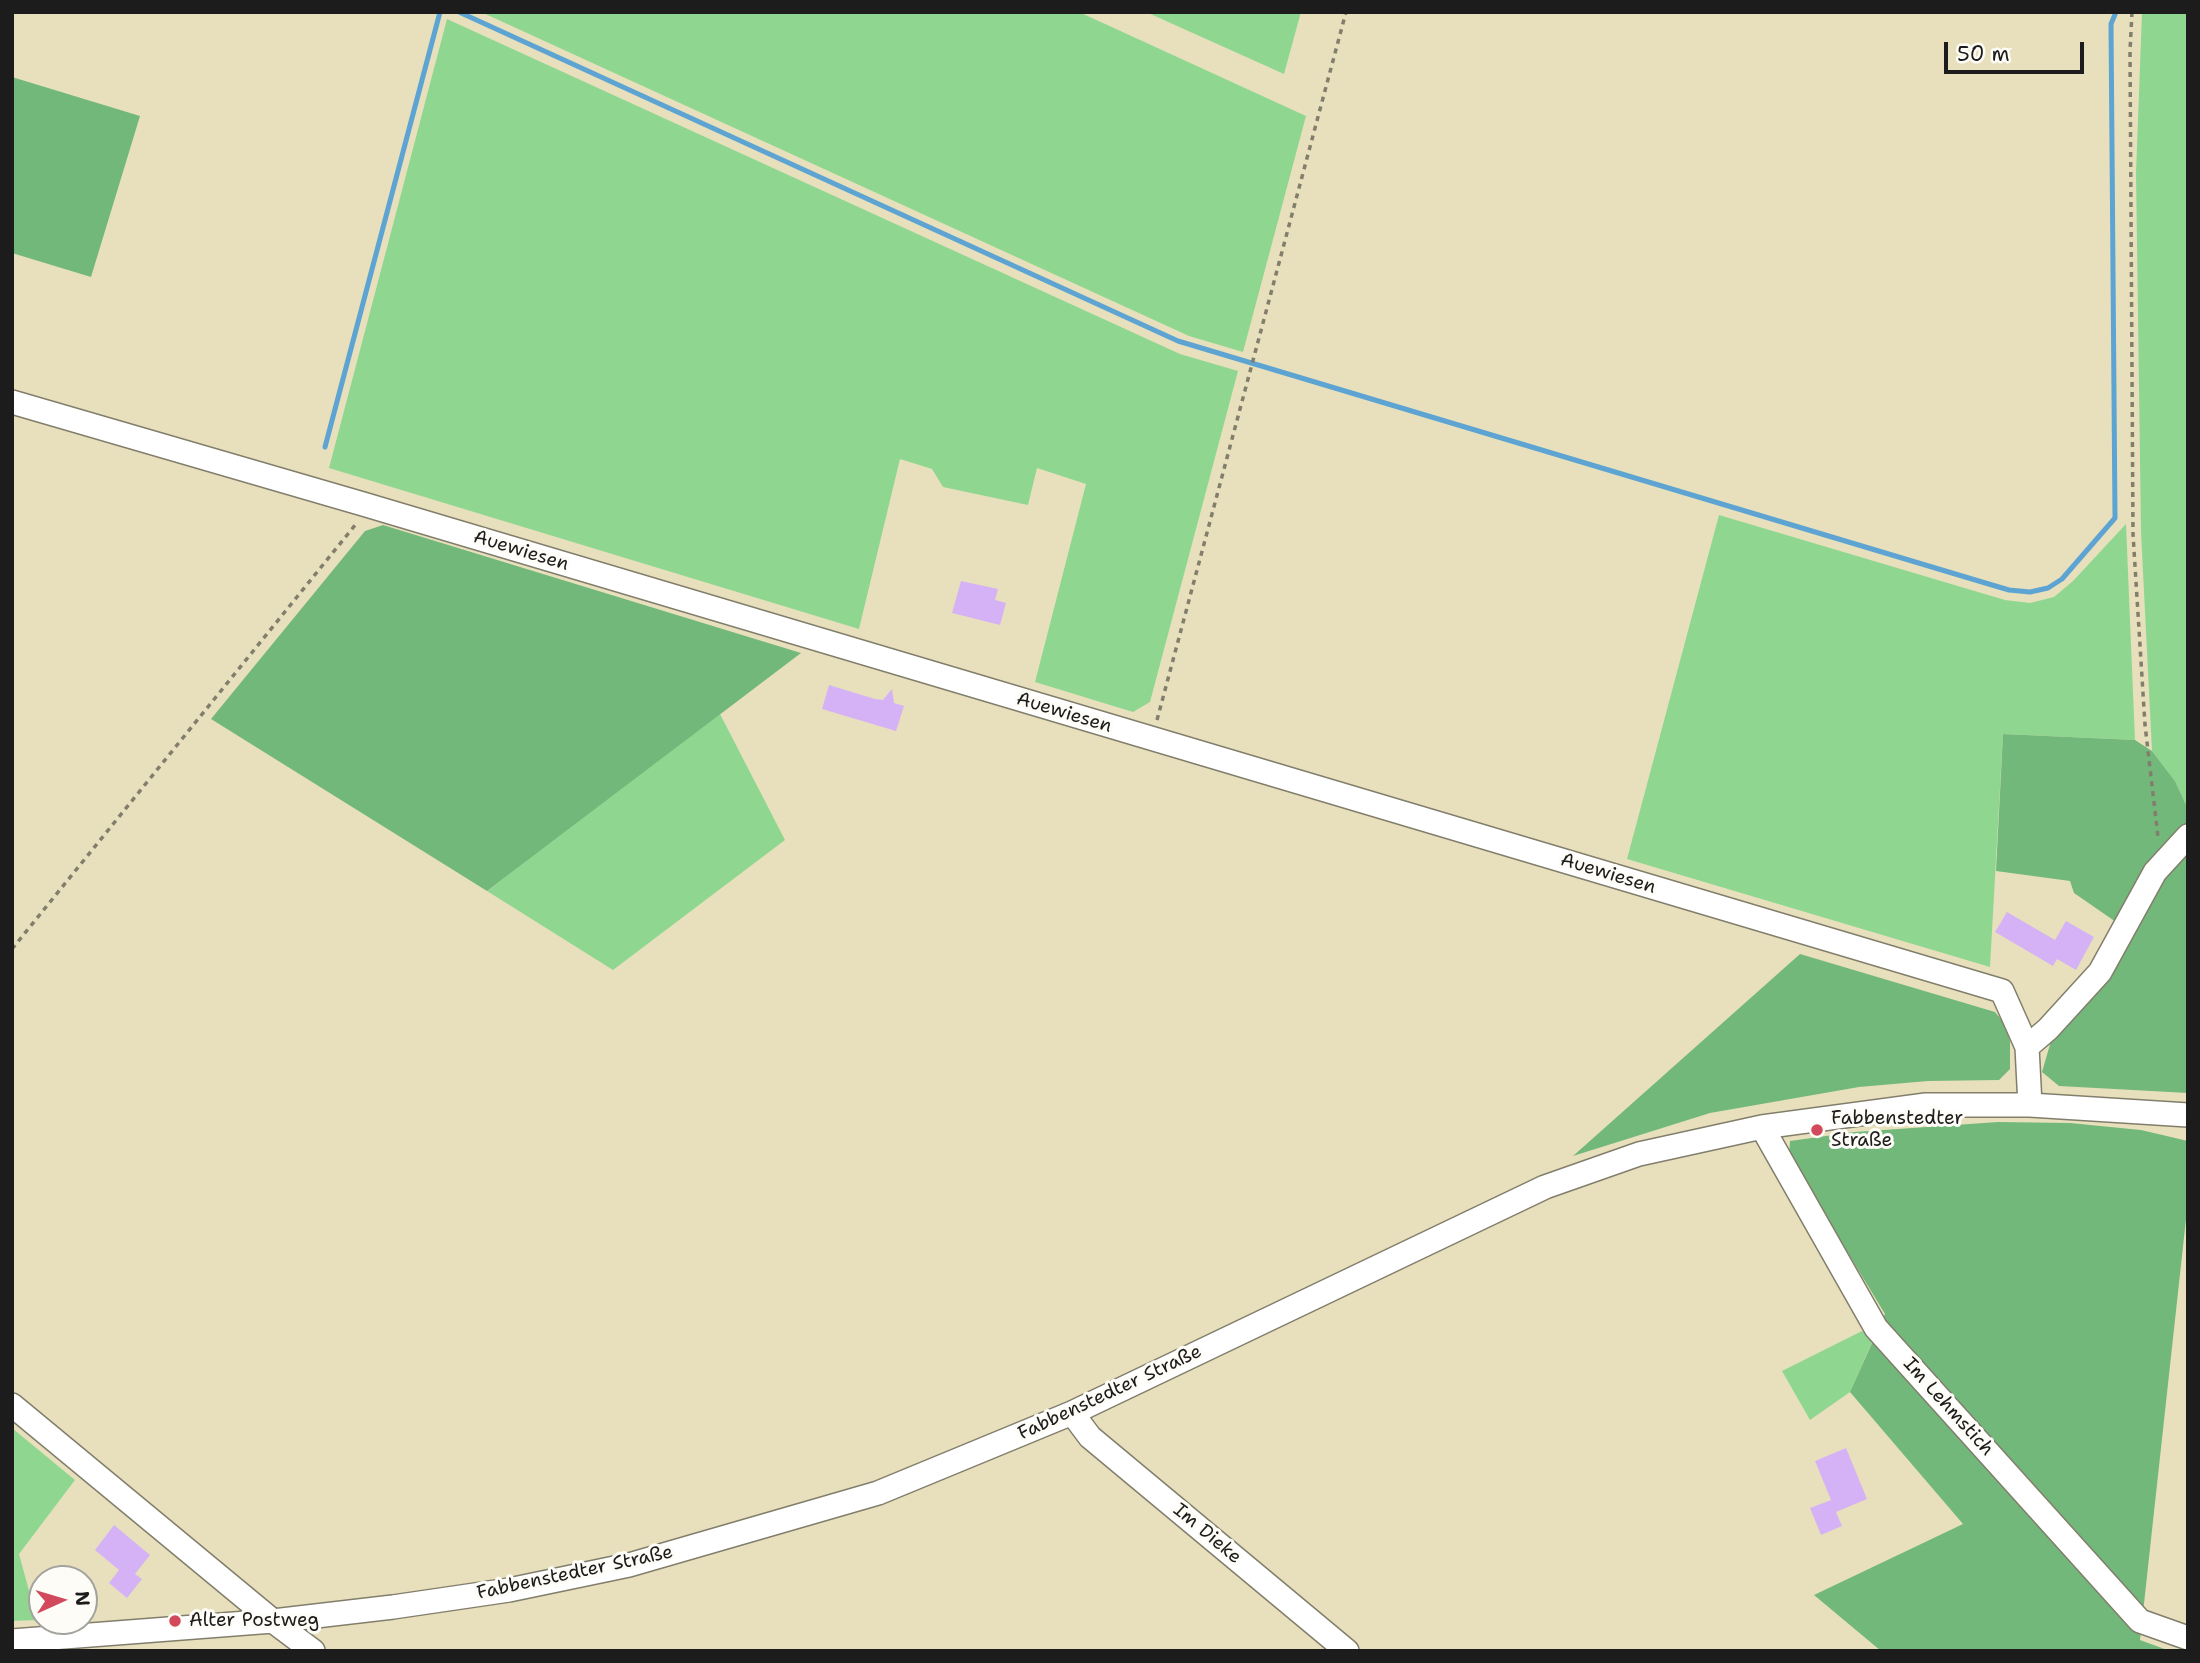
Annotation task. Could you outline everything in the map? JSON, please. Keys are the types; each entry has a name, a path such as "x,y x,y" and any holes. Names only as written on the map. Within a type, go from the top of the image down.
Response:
{"street":[{"name":"Auewiesen","path":"12,402 2002,992 2028,1047 2030,1105"},
{"path":"2028,1047 2100,972 2162,864 2188,836"},
{"name":"Fabbenstedter Straße","path":"12,1640 273,1620 393,1607 509,1590 629,1565 878,1493 1072,1413 1545,1187 1639,1154 1762,1127 1926,1105 2030,1105 2188,1115"},
{"name":"Im Lehmstich","path":"1762,1127 1876,1328 2140,1621 2188,1638"},
{"path":"12,1405 313,1651"},
{"name":"Im Dieke","path":"1072,1413 1090,1437 1347,1651"}],"path":[{"path":"1151,738 1346,12"},
{"path":"2132,12 2130,65 2133,534 2145,725 2162,864"},
{"path":"12,949 355,528 362,504"}],"green space":[{"path":"481,12 1079,12 1306,116 1243,352 1189,336"},
{"path":"1146,12 1301,12 1284,74"},
{"path":"2142,12 2188,13 2188,809 2175,781 2152,751 2141,532 2136,173"},
{"path":"447,19 1180,354 1238,371 1150,702 1133,712 1035,682 1086,484 1037,468 1028,505 943,487 932,469 900,459 859,629 329,468"},
{"path":"12,77 140,116 91,277 12,253"},
{"path":"1719,515 2005,600 2030,603 2054,597 2073,581 2126,524 2135,740 2003,734 1990,967 1627,859"},
{"path":"383,525 801,653 487,891 211,719 365,531"},
{"path":"720,714 785,840 613,970 487,891"},
{"path":"2003,734 2135,740 2152,751 2175,781 2188,809 2188,1093 2059,1086 2042,1072 2051,1041 2101,988 2129,931 2074,893 2070,881 1996,871"},
{"path":"1800,954 1995,1012 2004,1023 2010,1041 2010,1069 1999,1080 1928,1081 1859,1087 1710,1113 1573,1156"},
{"path":"1998,1122 2070,1123 2141,1130 2188,1141 2188,1201 2140,1640 2170,1651 1881,1651 1814,1595 1963,1524 1850,1392 1885,1314 1789,1156 1790,1141 1855,1132"},
{"path":"1862,1331 1873,1340 1850,1392 1810,1420 1782,1371"},
{"path":"12,1428 75,1480 19,1554 28,1587 28,1620 12,1621"}],"building":[{"path":"961,581 998,589 995,600 1006,603 1000,625 952,613"},
{"path":"829,685 883,700 892,689 894,703 904,706 896,731 822,709"},
{"path":"2007,912 2055,940 2066,921 2094,937 2076,970 2057,959 2053,966 1995,932"},
{"path":"1846,1448 1867,1499 1836,1512 1842,1526 1821,1535 1810,1508 1831,1500 1815,1461"},
{"path":"114,1525 150,1555 135,1574 142,1579 127,1598 109,1583 119,1570 95,1550"}],"waterway":[{"path":"325,447 440,12"},
{"path":"459,12 1178,341 2009,590 2030,592 2048,588 2062,579 2115,518 2111,24 2116,12"}],"place":[{"name":"Fabbenstedter Straße","path":"1817,1130"},
{"name":"Alter Postweg","path":"175,1621"}]}
